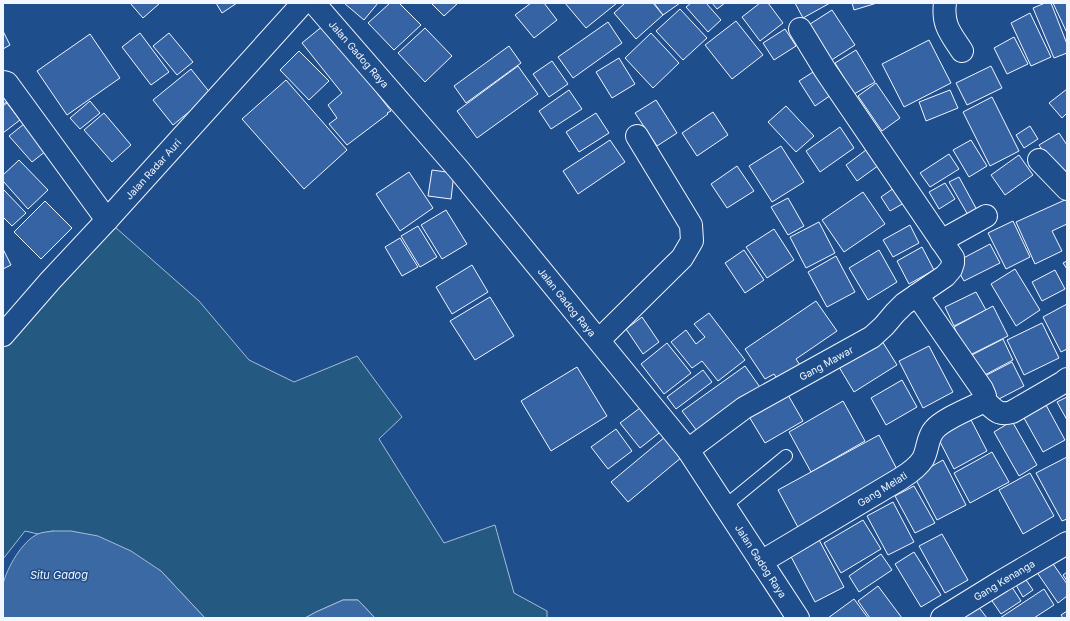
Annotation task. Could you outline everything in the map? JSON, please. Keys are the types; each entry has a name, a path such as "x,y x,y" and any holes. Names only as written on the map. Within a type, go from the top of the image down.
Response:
{"street":[{"name":"Jalan Radar Auri","path":"3,335 50,281 303,3"},
{"name":"Jalan Gadog Raya","path":"314,3 459,170 688,450 798,618"},
{"path":"945,3 945,16 948,29 962,51"},
{"path":"800,29 826,70 942,241 986,216"},
{"path":"3,82 7,83 107,220"},
{"path":"599,340 682,258 692,241 691,225 637,136"},
{"path":"1039,160 1067,189"},
{"name":"Gang Mawar","path":"688,450 744,408 872,337 904,304 946,276 951,269 953,258 942,241"},
{"path":"917,295 982,389 985,396 984,401 998,412 1004,414 1012,412 1067,379"},
{"name":"Gang Melati","path":"761,562 900,479 914,469 923,459 929,437 934,430 943,422 984,401"},
{"name":"Gang Kenanga","path":"942,618 1067,543"}],"lane":[{"path":"725,506 786,456"}],"shaded area":[{"path":"107,220 199,301 249,360 294,382 357,356 402,417 379,439 444,543 495,525 514,593 547,611 547,618 375,618 358,600 343,600 305,618 205,618 161,571 53,531 38,534 25,531 3,559 3,335"}],"water":[{"name":"Situ Gadog","path":"71,531 98,536 131,551 161,571 205,618 3,618 3,584 8,570 16,556 32,538 40,533"},
{"path":"343,600 358,600 375,618 305,618 316,612"}],"building":[{"path":"130,3 160,3 143,18"},
{"path":"216,3 237,3 222,13"},
{"path":"344,3 378,3 364,20"},
{"path":"390,3 399,3 421,25 394,50 368,23"},
{"path":"431,3 458,3 444,16"},
{"path":"531,3 544,3 557,20 534,38 515,15"},
{"path":"565,3 617,3 586,28"},
{"path":"625,3 653,3 663,15 636,39 614,13"},
{"path":"654,3 680,3 663,15"},
{"path":"691,3 706,3 721,20 708,32 686,7"},
{"path":"712,3 725,3 717,9"},
{"path":"760,3 768,3 783,23 760,41 742,17"},
{"path":"795,3 830,3 803,18"},
{"path":"852,3 877,3 854,10"},
{"path":"1045,3 1051,3 1067,44 1067,53 1054,58 1033,8"},
{"path":"1053,3 1067,3 1067,33"},
{"path":"680,9 707,38 683,60 656,31"},
{"path":"832,10 855,45 830,61 807,26"},
{"path":"1030,13 1051,57 1031,66 1011,23"},
{"path":"736,21 763,55 732,79 705,45"},
{"path":"608,22 622,43 573,78 558,57"},
{"path":"324,25 391,111 347,145 329,124 337,118 328,105 342,93 302,43"},
{"path":"425,28 452,56 425,82 398,53"},
{"path":"785,29 796,46 774,60 763,43"},
{"path":"3,31 10,45 3,49"},
{"path":"140,33 169,72 151,85 122,47"},
{"path":"169,33 193,62 177,75 153,46"},
{"path":"651,33 679,63 653,88 625,58"},
{"path":"90,34 120,78 67,115 37,71"},
{"path":"1014,37 1028,64 1007,74 994,48"},
{"path":"929,40 951,83 904,107 882,64"},
{"path":"509,46 521,63 466,103 454,86"},
{"path":"856,50 875,82 854,94 835,63"},
{"path":"299,51 329,81 309,100 280,70"},
{"path":"619,58 635,84 612,98 596,72"},
{"path":"552,61 568,84 549,97 533,74"},
{"path":"518,66 538,94 477,138 457,111"},
{"path":"991,66 1002,88 967,105 956,83"},
{"path":"821,67 837,91 815,106 799,81"},
{"path":"191,69 211,94 173,125 153,100"},
{"path":"286,80 347,150 304,189 242,119"},
{"path":"876,83 900,118 882,131 858,96"},
{"path":"1067,89 1067,113 1062,118 1049,103"},
{"path":"569,90 582,109 551,129 539,111"},
{"path":"950,90 958,108 926,121 919,102"},
{"path":"3,94 7,102 3,104"},
{"path":"992,97 1019,151 990,166 963,112"},
{"path":"656,100 677,133 657,146 635,113"},
{"path":"90,101 100,113 80,129 70,118"},
{"path":"7,103 20,120 3,133 3,106"},
{"path":"786,106 814,136 796,152 768,122"},
{"path":"713,112 728,135 697,156 682,133"},
{"path":"104,113 131,145 112,162 84,130"},
{"path":"596,113 609,133 579,152 566,132"},
{"path":"29,120 51,147 32,162 9,136"},
{"path":"1030,126 1038,139 1024,148 1016,135"},
{"path":"840,127 854,148 820,172 806,151"},
{"path":"1059,133 1067,145 1067,178 1062,181 1039,145"},
{"path":"610,140 625,162 578,194 563,171"},
{"path":"971,140 987,166 969,177 953,150"},
{"path":"874,144 886,160 857,181 846,165"},
{"path":"781,146 804,182 772,202 749,166"},
{"path":"949,154 959,169 930,187 920,173"},
{"path":"1019,155 1033,175 1005,195 991,175"},
{"path":"19,160 48,190 28,209 3,181 3,175"},
{"path":"737,166 754,191 727,208 711,184"},
{"path":"432,170 454,173 451,199 428,196"},
{"path":"409,172 433,208 400,231 376,194"},
{"path":"959,177 977,210 968,215 949,182"},
{"path":"945,183 955,199 939,209 929,192"},
{"path":"894,188 904,203 890,211 881,197"},
{"path":"3,189 26,213 12,226 3,217"},
{"path":"863,192 885,224 844,252 822,220"},
{"path":"788,198 804,226 788,235 771,207"},
{"path":"1067,199 1067,224 1052,231 1062,251 1035,264 1016,222"},
{"path":"45,201 72,228 41,259 14,232"},
{"path":"446,210 467,244 442,259 421,225"},
{"path":"1013,221 1030,257 1006,269 988,233"},
{"path":"819,222 835,253 806,268 790,237"},
{"path":"910,225 919,243 893,257 883,240"},
{"path":"418,226 437,257 420,267 401,236"},
{"path":"774,229 794,260 767,278 746,247"},
{"path":"400,238 418,267 402,276 385,247"},
{"path":"990,244 1000,263 964,281 954,263"},
{"path":"922,247 934,270 909,284 897,261"},
{"path":"3,249 11,265 3,269"},
{"path":"744,250 764,280 745,293 725,263"},
{"path":"879,250 897,282 868,300 849,268"},
{"path":"836,256 855,292 827,307 808,272"},
{"path":"1067,261 1067,269 1063,263"},
{"path":"472,265 488,292 452,314 436,287"},
{"path":"1015,269 1040,310 1016,326 991,284"},
{"path":"1055,270 1065,289 1042,301 1032,282"},
{"path":"976,292 986,310 954,326 945,307"},
{"path":"490,297 514,336 475,360 450,321"},
{"path":"816,301 837,331 796,359 802,368 780,383 774,374 765,379 745,349"},
{"path":"1067,304 1067,349 1061,352 1043,317"},
{"path":"993,306 1008,336 968,356 954,327"},
{"path":"709,313 745,360 718,381 702,361 692,368 671,342 686,330 696,344 705,337 694,324"},
{"path":"642,317 659,342 643,354 626,329"},
{"path":"1042,323 1059,358 1024,375 1007,340"},
{"path":"1003,339 1013,360 981,377 970,356"},
{"path":"882,341 897,365 854,392 839,367"},
{"path":"667,343 691,373 664,394 641,364"},
{"path":"929,346 953,392 923,408 899,361"},
{"path":"1012,362 1024,386 995,401 983,377"},
{"path":"745,366 762,390 700,435 682,411"},
{"path":"577,367 607,416 551,451 521,401"},
{"path":"703,370 712,382 676,409 667,397"},
{"path":"902,380 917,407 886,425 871,398"},
{"path":"784,388 803,421 765,443 745,410"},
{"path":"1067,397 1067,420 1057,402"},
{"path":"843,401 865,441 811,472 789,432"},
{"path":"644,405 663,430 640,448 620,423"},
{"path":"1046,405 1065,440 1043,452 1024,418"},
{"path":"969,416 987,451 954,469 936,434"},
{"path":"1012,421 1037,465 1019,476 994,432"},
{"path":"616,429 632,451 608,469 591,447"},
{"path":"879,435 901,477 800,531 778,490"},
{"path":"665,437 682,457 628,502 611,482"},
{"path":"992,452 1009,482 970,503 954,473"},
{"path":"1067,457 1067,519 1062,521 1036,473"},
{"path":"943,460 966,505 937,520 914,476"},
{"path":"1030,473 1054,516 1023,534 999,490"},
{"path":"914,486 935,523 915,533 895,496"},
{"path":"893,502 914,542 888,555 867,516"},
{"path":"863,520 881,549 841,573 824,543"},
{"path":"942,534 968,580 945,593 919,546"},
{"path":"817,536 844,587 815,602 788,551"},
{"path":"914,552 941,595 921,607 895,564"},
{"path":"881,554 892,570 859,592 849,576"},
{"path":"1049,558 1067,584 1067,596 1058,603 1034,568"},
{"path":"1067,572 1067,581 1063,575"},
{"path":"1022,574 1033,590 1023,597 1013,580"},
{"path":"1008,581 1021,601 1001,614 988,595"},
{"path":"878,586 902,618 870,618 858,601"},
{"path":"1044,589 1054,605 1034,618 1000,618"},
{"path":"854,599 868,618 828,618"},
{"path":"977,605 987,618 961,618"},
{"path":"1067,611 1067,618 1063,618 1061,615"}]}
